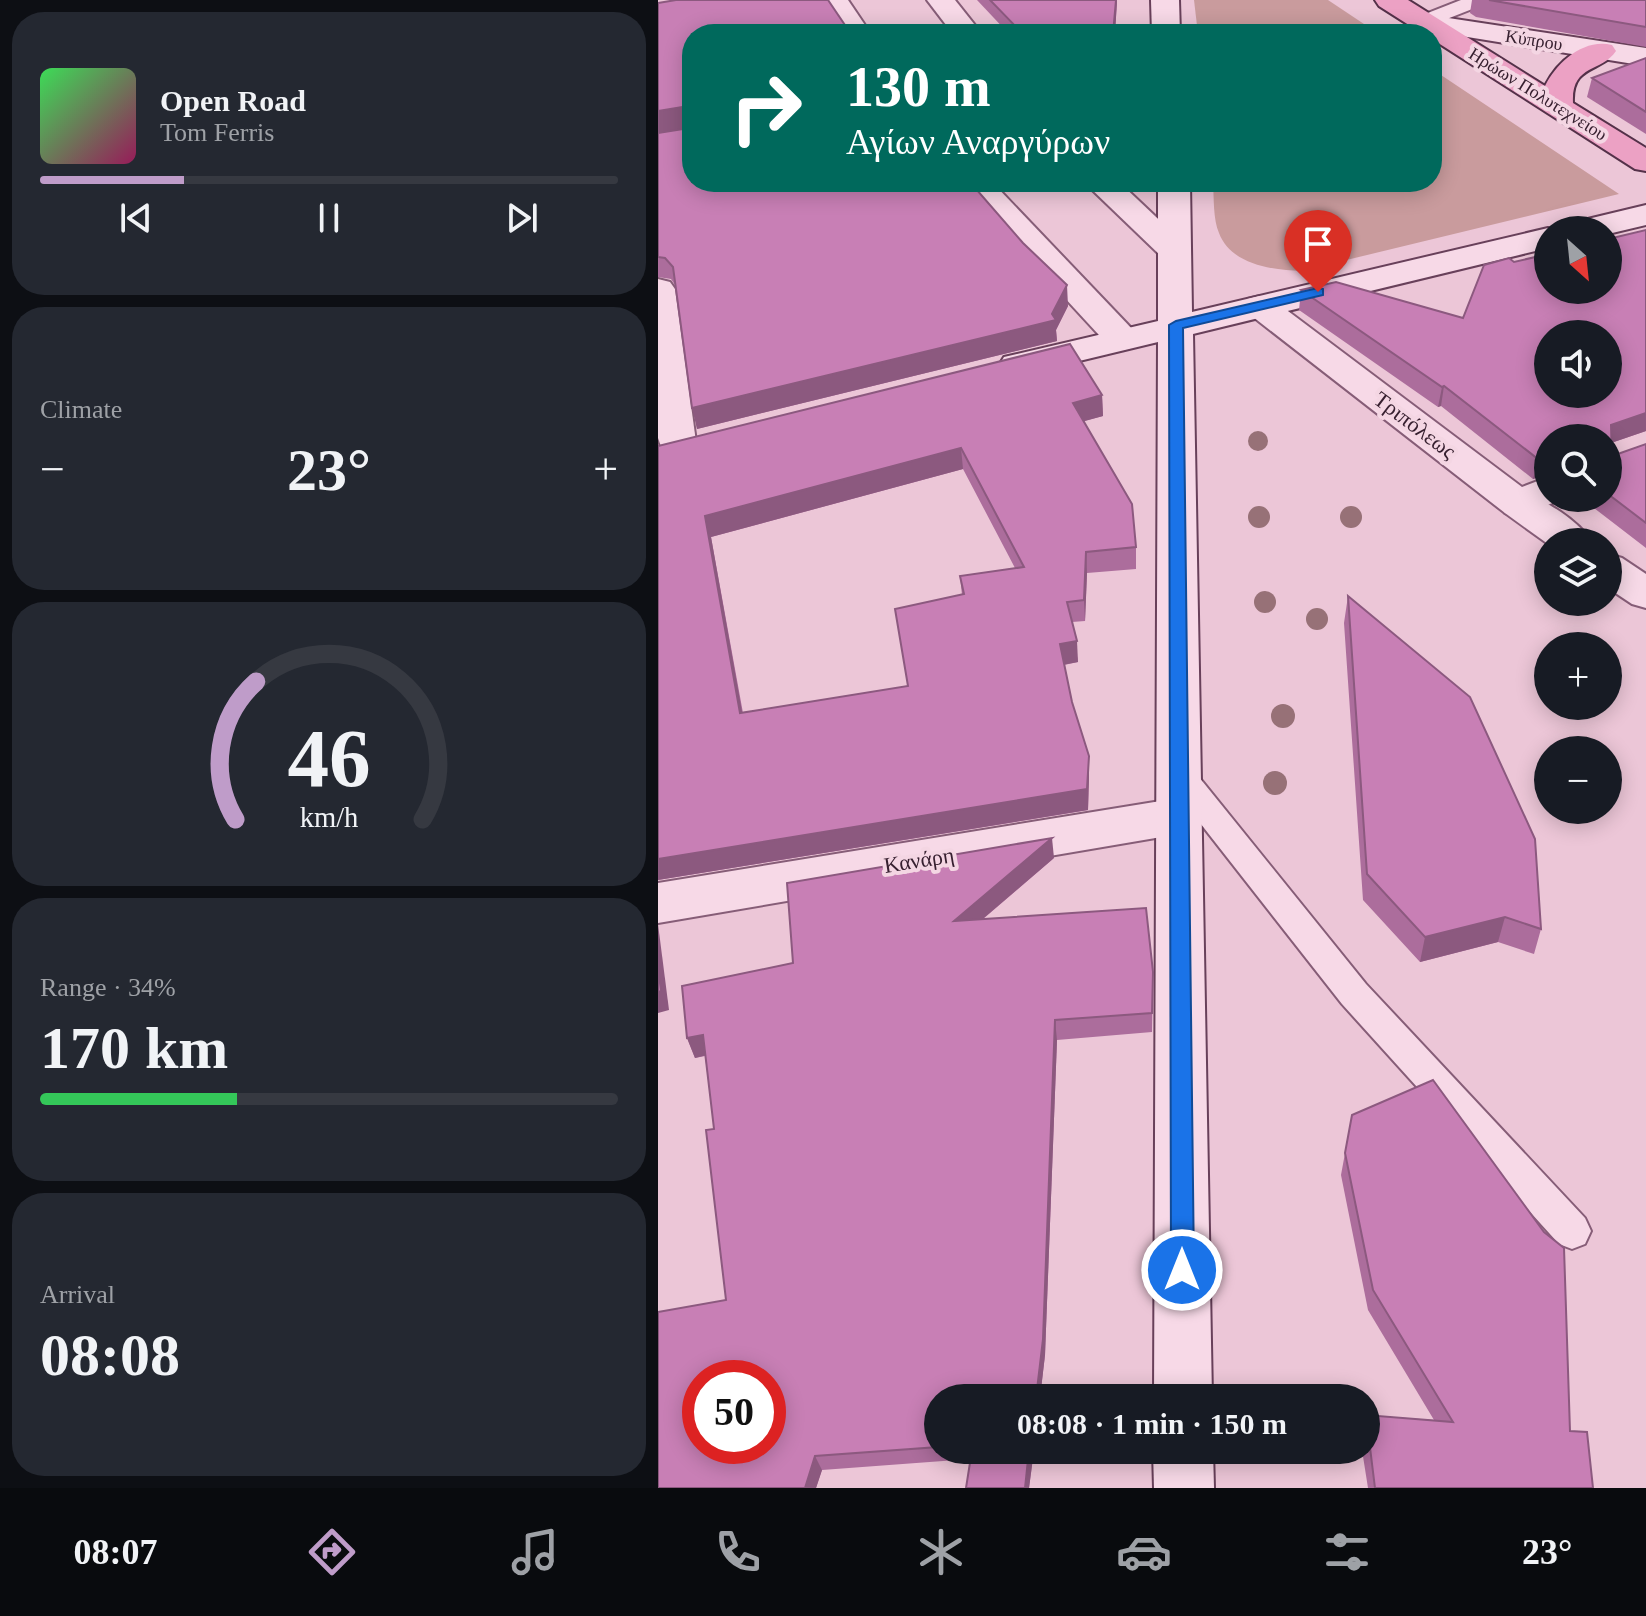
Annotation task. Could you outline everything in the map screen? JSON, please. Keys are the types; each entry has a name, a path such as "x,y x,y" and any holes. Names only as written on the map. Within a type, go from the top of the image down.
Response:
{"main road":[{"path":"834,0 850,24"},
{"path":"941,0 960,24"},
{"path":"1165,0 1166,24"},
{"name":"Ηρώων Πολυτεχνείου","path":"1389,0 1425,24"},
{"name":"Κύπρου","path":"1422,22 1434,24"},
{"name":"Κύπρου","path":"1442,25 1646,57"},
{"name":"Ηρώων Πολυτεχνείου","path":"1442,34 1646,162"},
{"path":"1558,106 1556,91 1562,79 1588,56 1602,51"},
{"path":"983,192 1122,339"},
{"path":"1111,192 1174,250"},
{"path":"1174,192 1183,1384"},
{"path":"1622,221 1646,215"},
{"path":"981,374 1534,241"},
{"path":"658,289 681,448"},
{"name":"Τριπόλεως","path":"1260,306 1533,497 1560,528"},
{"path":"1622,578 1646,594"},
{"name":"Κανάρη","path":"658,903 1179,795"},
{"path":"1183,1464 1184,1488"}],"lane":[{"path":"1422,22 1478,0"},
{"path":"1179,795 1354,994 1572,1231"}],"shaded area":[{"path":"1194,0 1328,0 1364,24 1197,24"},
{"path":"1442,76 1619,194 1301,271 1254,264 1233,252 1219,233 1213,192 1442,192"}],"building":[{"path":"676,0 828,0 844,24 682,24 682,107 658,111 658,3"},
{"path":"990,0 1116,0 1114,24 1013,24"},
{"path":"1489,0 1646,0 1646,27"},
{"path":"1646,58 1646,112 1592,78"},
{"path":"682,129 682,192 979,192 1023,243 1067,285 1052,314 1056,320 692,408 673,267 665,258 658,257 658,133"},
{"path":"1646,230 1646,413 1614,424 1534,424 1534,456 1444,386 1301,290 1336,282 1463,318 1484,265 1509,258 1514,262 1534,257 1534,304 1622,304 1622,236"},
{"path":"1070,344 1102,395 1073,403 1132,504 1136,547 1086,552 1084,600 1067,602 1077,641 1060,644 1072,702 1089,756 1087,789 658,859 658,446","holes":["961,448 1024,567 960,576 964,594 895,609 908,686 740,713 705,516"]},
{"path":"1646,444 1646,523 1622,505 1622,452"},
{"path":"1348,596 1470,697 1535,839 1541,929 1505,917 1425,937 1367,874"},
{"path":"1052,838 954,921 1146,908 1153,972 1152,1013 1055,1020 1043,1339 1038,1384 924,1384 924,1448 815,1456 805,1488 658,1488 658,1312 726,1300 706,1130 714,1129 703,1035 687,1038 682,986 793,963 787,883"},
{"path":"1433,1080 1544,1232 1564,1248 1570,1431 1587,1432 1593,1488 1375,1488 1372,1464 1380,1464 1380,1416 1453,1422 1373,1290 1345,1153 1352,1115"},
{"path":"970,1464 1028,1464 1025,1488 966,1488"}],"route":[{"path":"1182,1270 1176,325 1318,292"}]}
